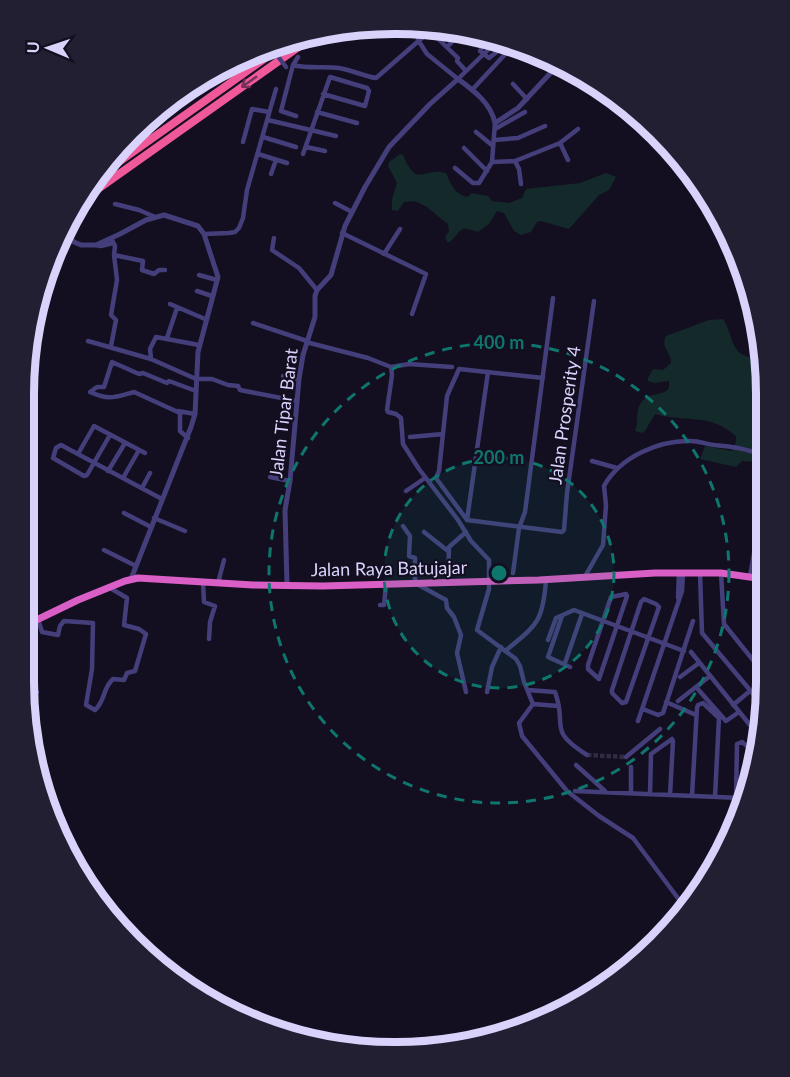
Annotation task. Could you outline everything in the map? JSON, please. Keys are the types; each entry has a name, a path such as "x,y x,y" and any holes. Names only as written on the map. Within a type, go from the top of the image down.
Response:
{"highway":[{"path":"101,187 296,49"},
{"path":"122,160 263,60"},
{"name":"Jalan Raya Batujajar","path":"34,621 131,579 165,578 203,583 323,586 546,580 681,573 721,573 756,577"}],"street":[{"path":"293,66 311,69 324,66 342,68 358,75 376,78 424,36"},
{"path":"437,37 458,58 457,61 466,71"},
{"path":"418,40 428,54 472,90 492,110 495,126 494,140 492,162 487,171 476,184 455,168"},
{"path":"447,47 454,40"},
{"path":"483,46 480,49 490,58 499,50"},
{"path":"458,79 491,48"},
{"path":"472,90 507,53"},
{"path":"277,55 286,67 298,57 293,66 281,111 296,116"},
{"path":"495,126 527,99 553,71"},
{"path":"303,154 323,94 331,76 367,88 369,91 365,106 323,94"},
{"name":"Jalan Tipar Barat","path":"287,585 285,514 299,379 315,317 317,290 331,275 342,232 391,145 430,104 458,79"},
{"path":"513,84 527,99"},
{"path":"204,234 235,232 239,228 243,218 247,190 276,89"},
{"path":"243,142 252,109 269,112"},
{"path":"317,112 357,123"},
{"path":"495,126 525,112"},
{"path":"268,120 336,136"},
{"path":"494,140 518,138 545,126"},
{"path":"492,162 515,161 560,143 578,129"},
{"path":"476,132 493,146"},
{"path":"263,137 296,147"},
{"path":"560,143 568,160"},
{"path":"306,147 325,151"},
{"path":"464,148 487,171"},
{"path":"258,154 287,163"},
{"path":"271,174 276,160"},
{"path":"515,161 519,167 521,184"},
{"path":"334,203 352,212"},
{"path":"115,204 139,210 154,217"},
{"path":"71,239 81,245 96,245 112,241 154,217 164,215 198,226 204,234 218,273 199,345 195,379 195,414 188,438 131,579"},
{"path":"384,254 400,229"},
{"path":"342,232 427,274 412,314"},
{"path":"274,238 272,249 303,271 317,290"},
{"path":"111,346 116,318 111,315 117,280 112,241"},
{"path":"114,255 143,261 142,270 154,274 159,270 165,270"},
{"path":"199,275 217,280"},
{"path":"197,291 212,296"},
{"path":"513,573 519,528 525,512 553,298"},
{"name":"Jalan Prosperity 4","path":"519,528 562,532 566,524 567,493 594,301"},
{"path":"170,304 205,319"},
{"path":"167,338 177,308"},
{"path":"253,323 391,367 409,364 452,368"},
{"path":"151,359 150,349 156,337 199,345"},
{"path":"88,341 151,359 195,379 212,379 238,386 240,390 297,401"},
{"path":"195,414 178,411 134,392 118,398 108,398 90,392 97,387 104,387 112,362 167,383 169,381 196,391"},
{"path":"391,367 387,410 400,418 403,444 425,478 489,560 489,589 478,632 514,657 520,666 533,704"},
{"path":"519,528 467,520 436,478 447,396 459,369 463,368 543,378"},
{"path":"467,520 488,372"},
{"path":"284,376 299,379"},
{"path":"178,411 181,416 180,431 188,438"},
{"path":"78,454 93,427 146,453"},
{"path":"410,437 443,434"},
{"path":"110,435 93,462 87,475 84,476 58,462 53,455 61,445 93,462 108,471 162,499"},
{"path":"584,578 603,545 606,505 604,486 617,468 662,444 683,442 724,446 756,454"},
{"path":"108,471 125,443"},
{"path":"123,478 139,450"},
{"path":"592,461 617,468"},
{"path":"142,488 150,473"},
{"path":"270,477 290,481"},
{"path":"406,491 425,478"},
{"path":"124,513 151,527"},
{"path":"154,518 185,531"},
{"path":"404,526 410,536 409,556 415,558 415,583 446,600 447,608 454,617 462,636 457,653 466,692"},
{"path":"424,531 448,551"},
{"path":"448,582 448,551 450,546 466,532"},
{"path":"750,576 756,542"},
{"path":"104,550 136,566"},
{"path":"218,583 224,560"},
{"path":"638,721 666,644 682,591 681,573"},
{"path":"700,573 702,633 755,697"},
{"path":"721,573 723,623 756,664"},
{"path":"487,692 492,667 503,649 530,630 539,617 545,603 546,580"},
{"path":"203,583 204,602 215,606 210,622 209,639"},
{"path":"380,605 384,605 386,584"},
{"path":"38,619 42,632 54,635 58,635 64,621 93,623 92,669 86,705 95,710 102,705 108,683 113,679 124,680 127,673 135,671 146,634 139,629 124,625 127,598 110,588"},
{"path":"626,594 617,627 599,679 588,669 588,665 612,596 626,594"},
{"path":"644,599 656,604 659,608 626,701 622,703 611,692 632,632 641,602 644,599"},
{"path":"548,640 556,618 574,610 684,651"},
{"path":"565,663 582,614"},
{"path":"562,616 549,657 570,667"},
{"path":"643,709 660,715 663,713 693,621"},
{"path":"756,621 756,633"},
{"path":"541,633 552,645"},
{"path":"691,652 752,728"},
{"path":"680,677 699,663"},
{"path":"678,701 710,676"},
{"path":"696,687 726,721 739,712"},
{"path":"734,705 756,688"},
{"path":"528,690 554,691 561,733 569,744 587,755"},
{"path":"666,702 696,716"},
{"path":"692,796 697,707 703,703 719,718 715,797"},
{"path":"533,704 558,706"},
{"path":"533,704 519,723 520,731 526,742 567,791 599,816 633,838 681,902"},
{"path":"626,757 660,729"},
{"path":"650,794 651,754 672,739 670,795"},
{"path":"738,792 737,744 742,742 750,748"},
{"path":"576,765 606,792"},
{"path":"631,767 631,793"},
{"path":"621,793 630,781"},
{"path":"575,791 736,798"}],"green space":[{"path":"400,154 417,174 446,173 454,188 463,196 467,197 472,193 488,196 492,201 509,203 522,198 526,189 580,183 606,173 616,177 609,190 599,195 569,229 541,221 537,222 531,232 521,235 514,231 504,213 497,211 489,224 478,232 463,229 448,243 445,237 449,231 448,224 428,208 411,201 404,202 398,211 392,210 392,199 397,183 388,166 389,162"},
{"path":"723,319 739,352 750,357 753,354 756,395 756,456 755,462 742,461 736,467 700,459 705,446 732,451 736,436 716,424 655,414 645,431 642,433 635,431 638,409 644,399 669,388 669,381 655,383 648,381 653,369 663,370 671,363 664,344 666,336 709,320"}],"tunnel":[{"path":"587,755 626,757"}]}
